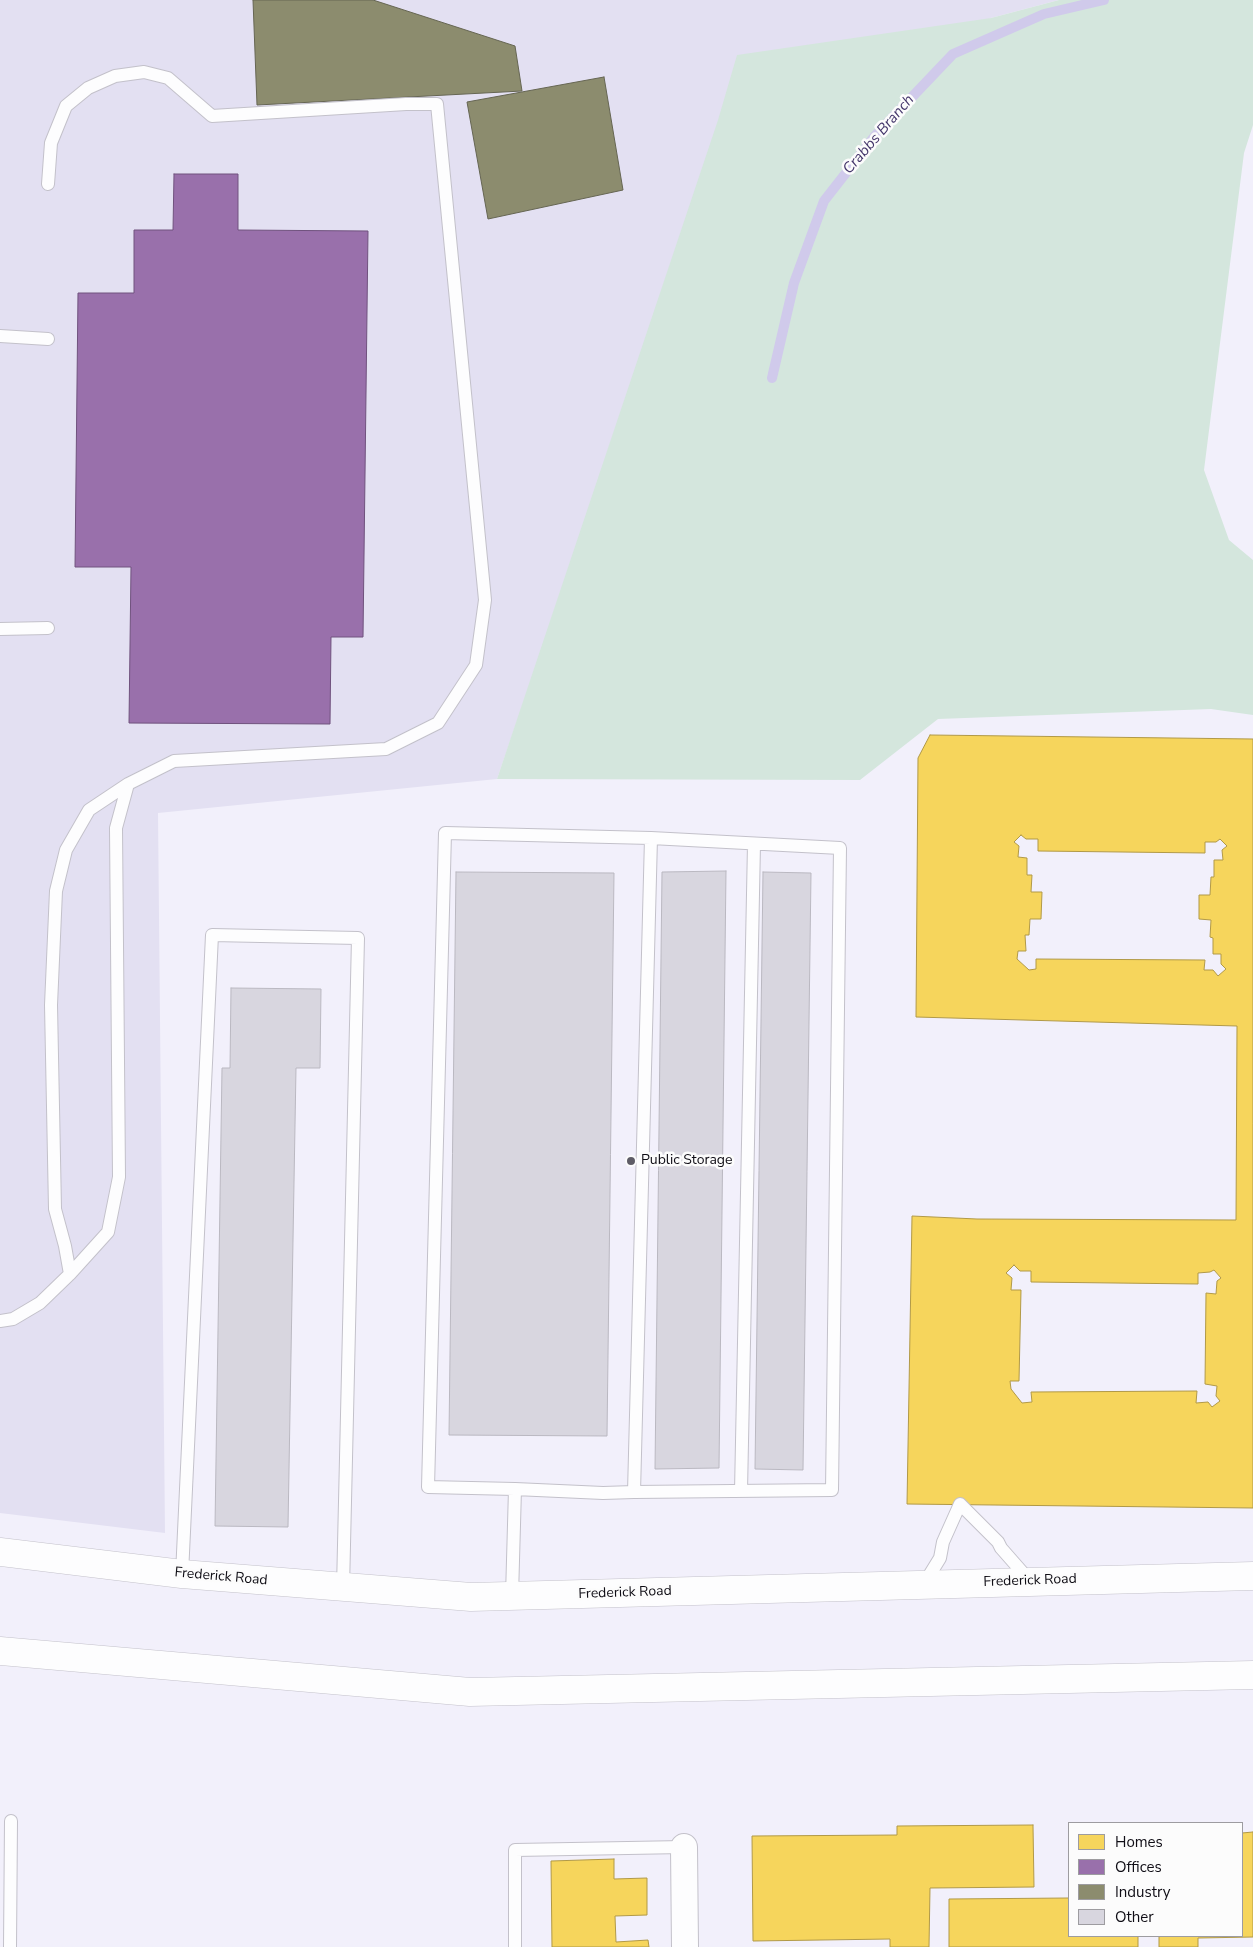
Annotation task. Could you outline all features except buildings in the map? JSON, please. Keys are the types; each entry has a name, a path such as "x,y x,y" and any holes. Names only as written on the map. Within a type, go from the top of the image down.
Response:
{"main road":[{"name":"Frederick Road","path":"0,1552 182,1574 471,1597 1253,1576"},
{"path":"0,1651 470,1692 1253,1675"}],"street":[{"path":"684,1847 685,1947"}],"lane":[{"path":"48,184 51,142 66,106 88,88 115,76 144,72 168,78 212,116 406,104 437,104 484,600 476,665 438,723 386,748 174,761 128,784 89,810 66,850 56,891 50,1005 55,1209 70,1274"},
{"path":"0,336 48,339"},
{"path":"0,629 48,628"},
{"path":"0,1321 12,1319 40,1303 70,1274 108,1232 119,1177 116,828 128,784"},
{"path":"445,833 651,838 840,848 832,1490 603,1493 428,1487 445,833"},
{"path":"634,1492 651,838"},
{"path":"741,1491 754,844"},
{"path":"182,1574 212,935 358,938 343,1588"},
{"path":"512,1596 515,1489"},
{"path":"924,1584 940,1558 943,1542 960,1504 998,1542 1030,1581"},
{"path":"10,1947 11,1820"},
{"path":"515,1947 515,1850 684,1847"}],"shaded area":[{"path":"0,0 1059,0 991,18 712,158 497,779 158,813 165,1533 0,1513"},
{"path":"1059,0 1253,0 1253,125 1244,153 1204,470 1229,540 1253,560 1253,715 1211,709 938,719 860,780 497,779 718,120 737,55 991,18"}],"waterway":[{"name":"Crabbs Branch","path":"772,378 794,283 824,201 874,137 953,54 1044,14 1104,0"}],"place":[{"name":"Public Storage","path":"631,1161"}]}
